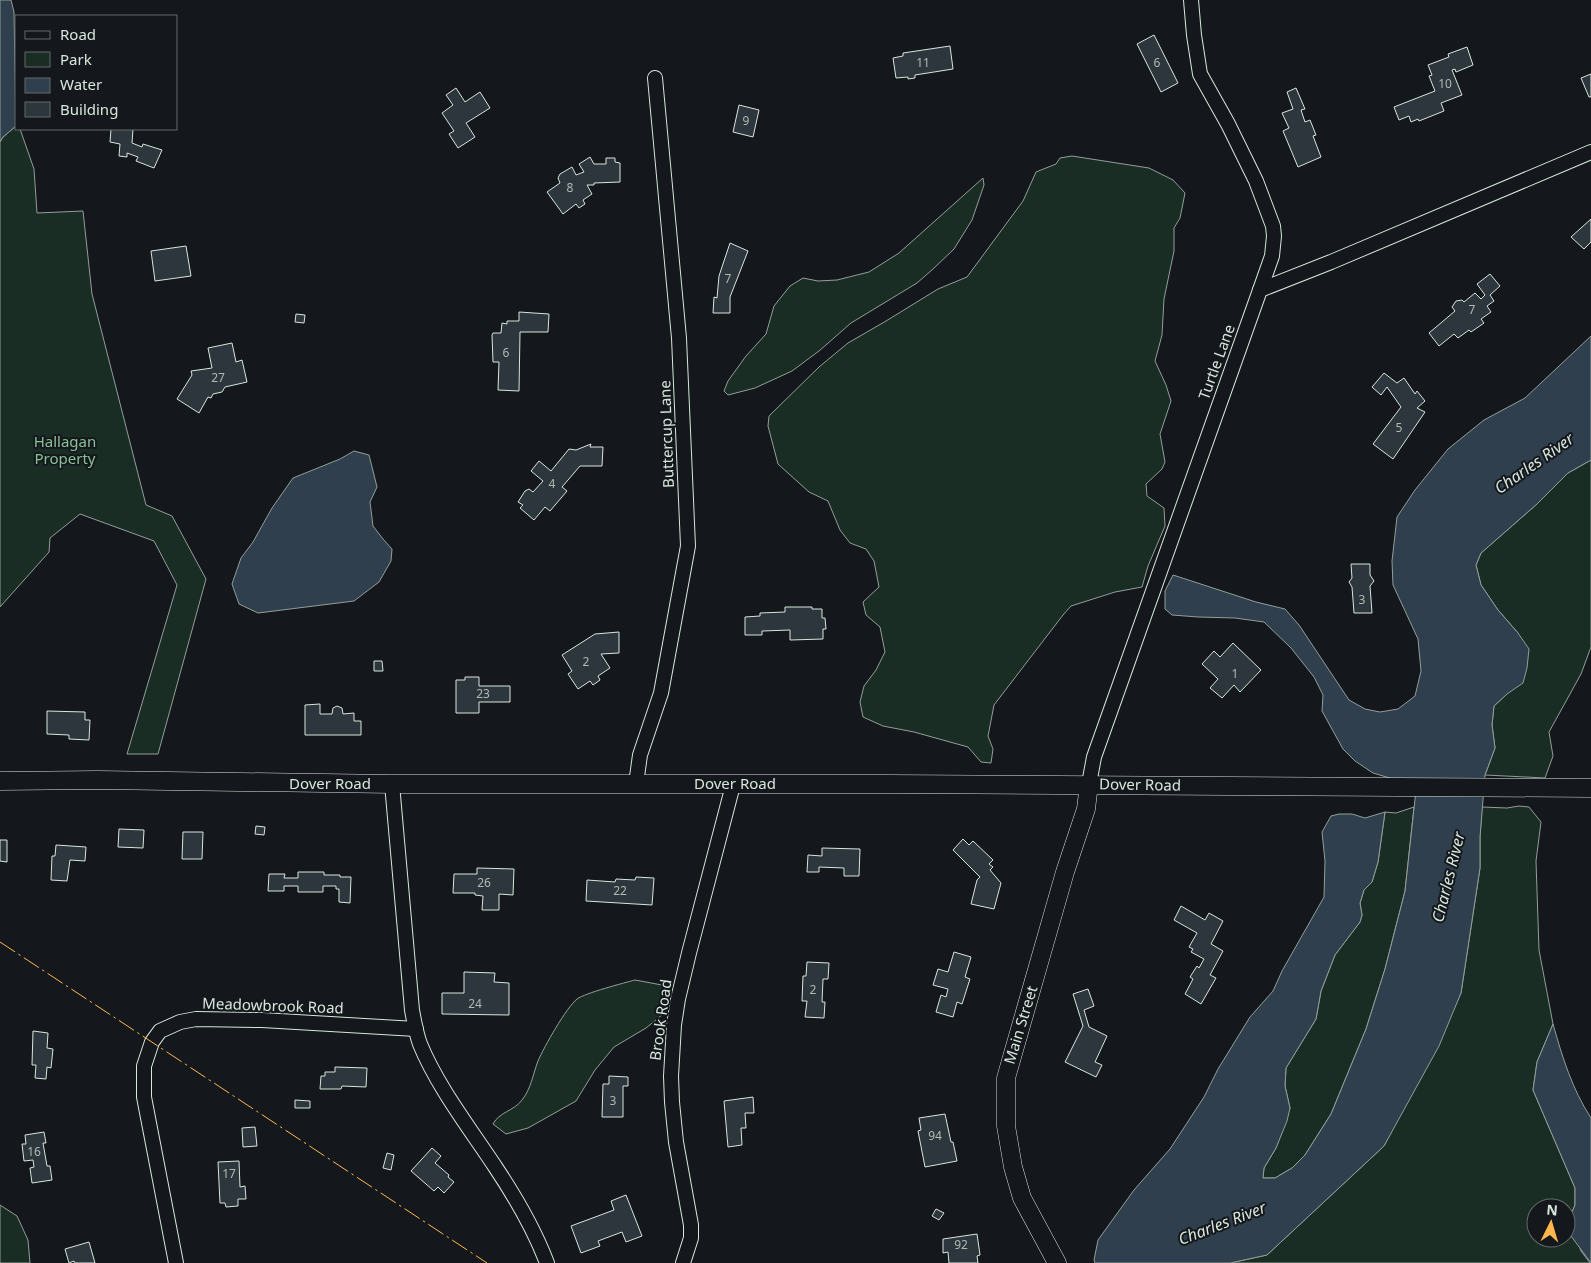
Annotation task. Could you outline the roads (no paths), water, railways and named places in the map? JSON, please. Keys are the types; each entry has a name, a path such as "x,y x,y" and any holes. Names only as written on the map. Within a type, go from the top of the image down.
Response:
{"street":[{"name":"Turtle Lane","path":"1089,784 1094,757 1272,256 1273,226 1256,181 1200,74 1191,0"},
{"name":"Buttercup Lane","path":"636,784 640,755 661,693 688,546 679,338 655,78"},
{"path":"1260,290 1591,152"},
{"name":"Dover Road","path":"0,781 98,780 392,784 733,785 1089,784 1591,788"},
{"path":"392,784 410,991 416,1029 425,1055 454,1105 498,1170 526,1218 547,1263"},
{"name":"Main Street","path":"1057,1263 1022,1198 1015,1174 1006,1126 1006,1078 1065,872 1086,809 1089,784"},
{"name":"Brook Road","path":"683,1263 691,1238 691,1225 676,1142 672,1102 671,1076 674,1025 689,953 733,785"},
{"name":"Meadowbrook Road","path":"176,1263 144,1097 143,1078 147,1053 152,1042 160,1032 180,1022 196,1019 262,1020 416,1029"}],"water":[{"path":"0,0 11,0 14,12 15,127 0,142"},
{"name":"Charles River","path":"1591,336 1591,460 1568,473 1537,504 1481,553 1476,565 1481,585 1529,649 1523,683 1494,706 1492,725 1495,748 1485,775 1480,837 1480,868 1461,993 1439,1046 1384,1146 1267,1255 1230,1263 1095,1263 1098,1240 1134,1190 1170,1149 1204,1097 1218,1069 1250,1017 1273,991 1282,971 1324,897 1325,861 1322,832 1331,816 1352,814 1365,818 1385,812 1378,862 1372,882 1364,890 1360,903 1362,915 1360,922 1335,955 1321,991 1316,1019 1286,1068 1285,1086 1290,1108 1276,1148 1264,1168 1263,1178 1275,1178 1292,1168 1305,1155 1331,1114 1366,1029 1385,969 1405,891 1416,790 1393,779 1373,773 1355,761 1343,749 1322,711 1323,695 1314,677 1291,648 1264,622 1235,618 1172,615 1165,609 1165,591 1173,575 1256,602 1285,609 1299,625 1349,700 1365,709 1380,712 1398,709 1415,696 1421,671 1418,639 1393,585 1392,561 1397,517 1415,490 1448,449 1484,420 1525,398"},
{"path":"354,451 369,455 377,487 370,502 373,526 392,549 391,561 379,582 354,601 258,613 239,604 232,584 241,558 293,478 340,459"},
{"path":"1553,1024 1573,1084 1591,1118 1591,1263 1576,1243 1575,1188 1533,1090 1537,1062"}],"park label":[{"name":"Hallagan Property","path":"65,450"}]}
